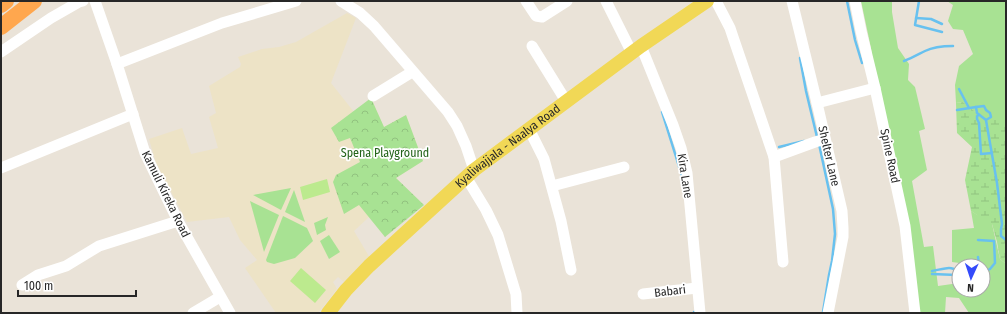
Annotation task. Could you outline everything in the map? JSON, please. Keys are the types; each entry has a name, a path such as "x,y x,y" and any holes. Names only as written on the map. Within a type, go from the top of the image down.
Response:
{"highway":[{"path":"1,5 6,1"},
{"path":"1,27 34,1"}],"main road":[{"name":"Kyaliwajjala - Naalya Road","path":"328,313 346,290 369,266 470,173 636,50 714,2"}],"street":[{"path":"1,52 51,18 83,1"},
{"path":"88,1 91,1 93,4 98,18 101,17"},
{"name":"Kamuli Kireka Road","path":"95,1 117,64 145,153 178,221 230,313"},
{"path":"117,64 222,23 295,1"},
{"path":"341,1 360,13 374,26 448,112 457,126 466,146 470,173 498,235 516,294 517,313"},
{"path":"526,1 538,17 542,17 567,1"},
{"name":"Kira Lane","path":"606,1 636,50 673,125 681,148 687,173 700,313"},
{"name":"Shelter Lane","path":"792,1 817,103 821,141 842,211 842,237 828,313"},
{"name":"Spine Road","path":"855,1 905,226 915,313"},
{"path":"714,2 733,37 774,157 783,262"},
{"path":"532,46 566,101"},
{"path":"373,96 412,72"},
{"path":"817,103 875,88"},
{"path":"1,168 133,114"},
{"path":"529,129 544,159 561,221 571,270"},
{"path":"774,157 821,141"},
{"path":"552,186 624,167"},
{"path":"22,285 38,275 66,266 99,246 178,221"},
{"name":"Babari","path":"643,294 697,288"},
{"path":"193,313 220,296"}],"shaded area":[{"path":"347,13 356,18 331,83 354,112 371,98 384,127 406,115 423,161 396,178 424,205 385,237 369,217 354,231 370,258 344,282 338,277 333,282 337,289 318,313 276,313 245,268 257,260 240,240 229,217 187,222 156,163 149,139 182,128 191,154 218,148 209,117 216,113 209,86 240,67 241,64 238,57 262,49 279,47 296,42"}],"green space":[{"path":"861,1 892,1 892,12 898,48 909,64 908,80 915,87 925,129 919,131 927,170 912,181 924,247 933,246 938,286 951,284 951,297 946,297 945,313 918,313 876,85 871,48"},
{"path":"947,1 1006,1 1006,121 986,120 963,102 956,103 955,85 959,66 973,54 963,30 953,29 948,21 953,5"},
{"name":"Spena Playground","path":"371,98 384,127 406,115 423,161 396,178 424,205 385,237 359,205 344,214 333,182 336,175 360,162 350,138 339,142 331,128"},
{"path":"963,102 986,120 1006,121 1006,264 1000,259 992,224 982,223 977,215 971,211 965,180 972,147 957,133 956,103"},
{"path":"327,179 330,192 303,200 300,187"},
{"path":"291,188 281,210 253,195"},
{"path":"294,190 305,222 285,212"},
{"path":"250,201 279,215 264,252"},
{"path":"971,211 992,224 1000,259 1006,264 1006,313 969,313 959,298 991,298 991,258 952,258 952,230 974,228"},
{"path":"283,216 307,228 313,241 295,258 274,264 267,262 266,260"},
{"path":"328,217 325,225 326,230 317,235 314,223"},
{"path":"329,235 340,252 329,259 320,241"},
{"path":"301,268 326,290 315,303 290,281"}],"waterway":[{"path":"847,1 855,40 862,63"},
{"path":"919,1 915,25 942,32"},
{"path":"916,18 931,19 942,24"},
{"path":"904,61 931,49 953,46"},
{"path":"800,58 817,137"},
{"path":"959,89 969,108"},
{"path":"986,120 977,113 976,107 984,106 990,113 991,117 986,120 997,183 1002,224 1001,236 1006,240"},
{"path":"957,110 976,107"},
{"path":"662,112 682,176"},
{"path":"979,115 977,116 977,119 979,123 981,154 992,153"},
{"path":"779,147 804,141"},
{"path":"819,144 833,209 835,234 823,312"},
{"path":"978,240 994,241 995,263 991,268"},
{"path":"932,271 951,268"},
{"path":"932,274 951,275"}]}
